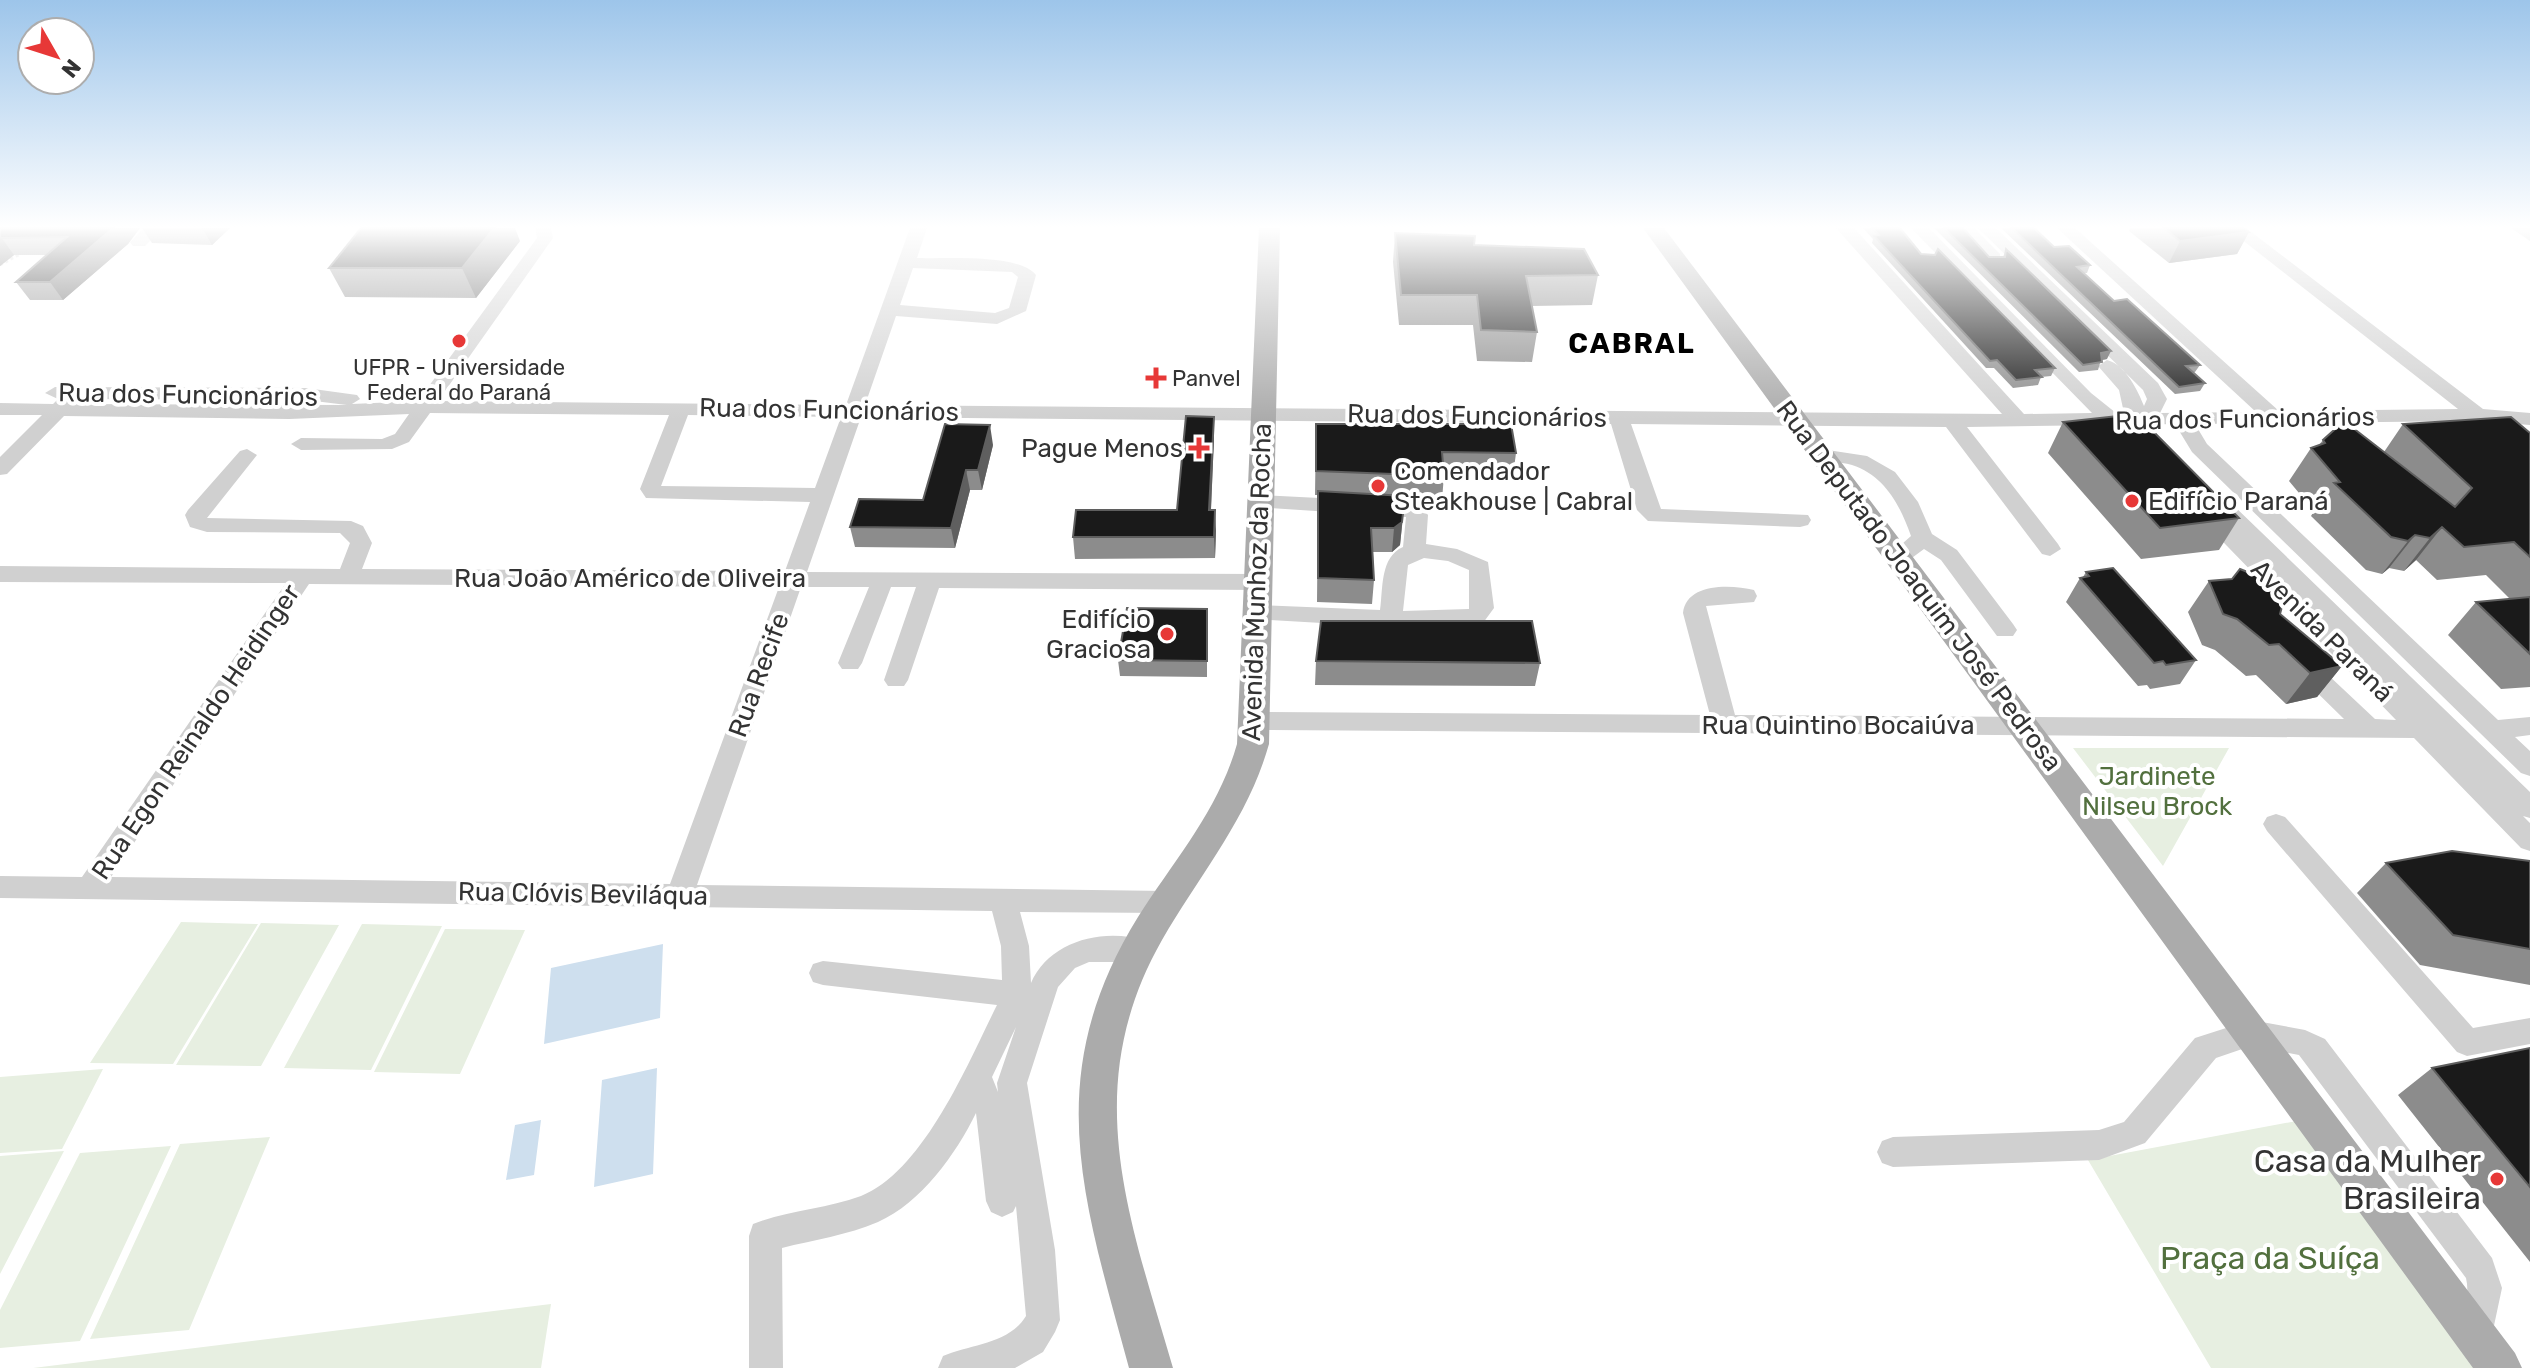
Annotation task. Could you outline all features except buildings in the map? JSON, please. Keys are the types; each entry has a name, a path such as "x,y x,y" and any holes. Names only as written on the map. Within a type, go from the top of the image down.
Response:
{"main road":[{"name":"Avenida Munhoz da Rocha","path":"1151,1368 1106,1202 1093,1117 1104,1029 1117,988 1136,950 1215,835 1247,773 1256,721 1268,292"},
{"name":"Rua Deputado Joaquim José Pedrosa","path":"1700,292 1821,455 1910,548 2023,727 2500,1368"}],"street":[{"path":"301,444 385,445 402,438 506,292"},
{"name":"Rua Recife","path":"679,896 897,292"},
{"path":"890,310 997,319 1017,311 1022,292"},
{"path":"1902,292 2019,421"},
{"path":"1962,292 2087,421"},
{"path":"1981,292 2084,397 2135,432"},
{"path":"2030,292 2131,389 2136,401 2135,432"},
{"path":"2052,292 2151,387 2157,399 2135,432"},
{"path":"2120,292 2268,420"},
{"path":"2132,292 2268,420"},
{"path":"2318,292 2478,415"},
{"path":"0,469 75,393"},
{"name":"Rua dos Funcionários","path":"0,396 75,393 306,394 424,407"},
{"name":"Rua dos Funcionários","path":"0,409 289,413 424,407 2087,421 2135,432 2183,421 2478,415 2530,419"},
{"path":"681,409 650,489 653,493 824,495"},
{"path":"1619,417 1648,510 1656,516 1800,520"},
{"path":"1952,421 2050,549"},
{"name":"Avenida Paraná","path":"2183,421 2199,448 2530,766"},
{"path":"0,444 25,445"},
{"path":"247,455 196,515 198,522 343,526 355,531 361,543 348,576"},
{"name":"Avenida Paraná","path":"2530,808 2196,492 2419,729 2530,840"},
{"path":"1262,502 1410,508 1417,515 1414,551"},
{"path":"1910,548 1949,555 2005,630"},
{"path":"1259,613 1391,619 1475,617 1483,608 1480,567 1462,557 1414,551 1402,555 1397,563 1391,619"},
{"name":"Rua João Américo de Oliveira","path":"0,574 1260,582"},
{"name":"Rua Egon Reinaldo Heidinger","path":"89,888 303,576"},
{"path":"850,663 883,580"},
{"path":"896,680 930,580"},
{"path":"1725,724 1694,613 1695,602 1704,597 1746,596"},
{"path":"2287,650 2369,729"},
{"name":"Rua Quintino Bocaiúva","path":"1256,721 2419,729"},
{"path":"2492,730 2530,726"},
{"path":"2276,824 2467,1043 2530,1031"},
{"name":"Rua Clóvis Beviláqua","path":"0,887 1167,902"},
{"path":"766,1368 765,1236 871,1209 916,1174 954,1125 1017,994 1015,946 1003,900"},
{"path":"991,1113 1012,1083 1046,981 1065,959 1088,950 1136,950"},
{"path":"823,973 1017,994"},
{"path":"1893,1152 2099,1145 2134,1133 2206,1048 2251,1033"},
{"path":"976,1074 991,1113 1002,1201"},
{"path":"955,1368 1012,1352 1031,1340 1043,1320 1039,1250 1012,1083"}],"green space":[{"name":"Jardinete Nilseu Brock","path":"2073,748 2229,748 2163,866"},
{"path":"181,922 258,924 173,1064 90,1063"},
{"path":"261,923 339,925 261,1066 176,1065"},
{"path":"362,924 442,926 371,1070 284,1068"},
{"path":"445,929 525,930 460,1074 374,1072"},
{"path":"103,1069 62,1149 0,1153 0,1077"},
{"name":"Praça da Suíça","path":"2302,1120 2479,1368 2211,1368 2088,1160"},
{"path":"270,1137 189,1330 90,1339 180,1144"},
{"path":"171,1146 80,1341 0,1348 0,1310 80,1153"},
{"path":"64,1151 0,1274 0,1156"},
{"path":"551,1304 541,1368 33,1368"}],"water":[{"path":"663,944 660,1018 544,1044 551,968"},
{"path":"657,1068 653,1174 594,1187 602,1080"},
{"path":"541,1120 534,1175 506,1180 515,1125"}],"place":[{"name":"UFPR - Universidade Federal do Paraná","path":"459,341"},
{"name":"Panvel","path":"1156,378"},
{"name":"Pague Menos","path":"1199,448"},
{"name":"Comendador Steakhouse | Cabral","path":"1378,486"},
{"name":"Edifício Paraná","path":"2132,501"},
{"name":"Edifício Graciosa","path":"1167,634"},
{"name":"Casa da Mulher Brasileira","path":"2497,1179"}],"district":[{"name":"CABRAL","path":"1632,343"}]}
